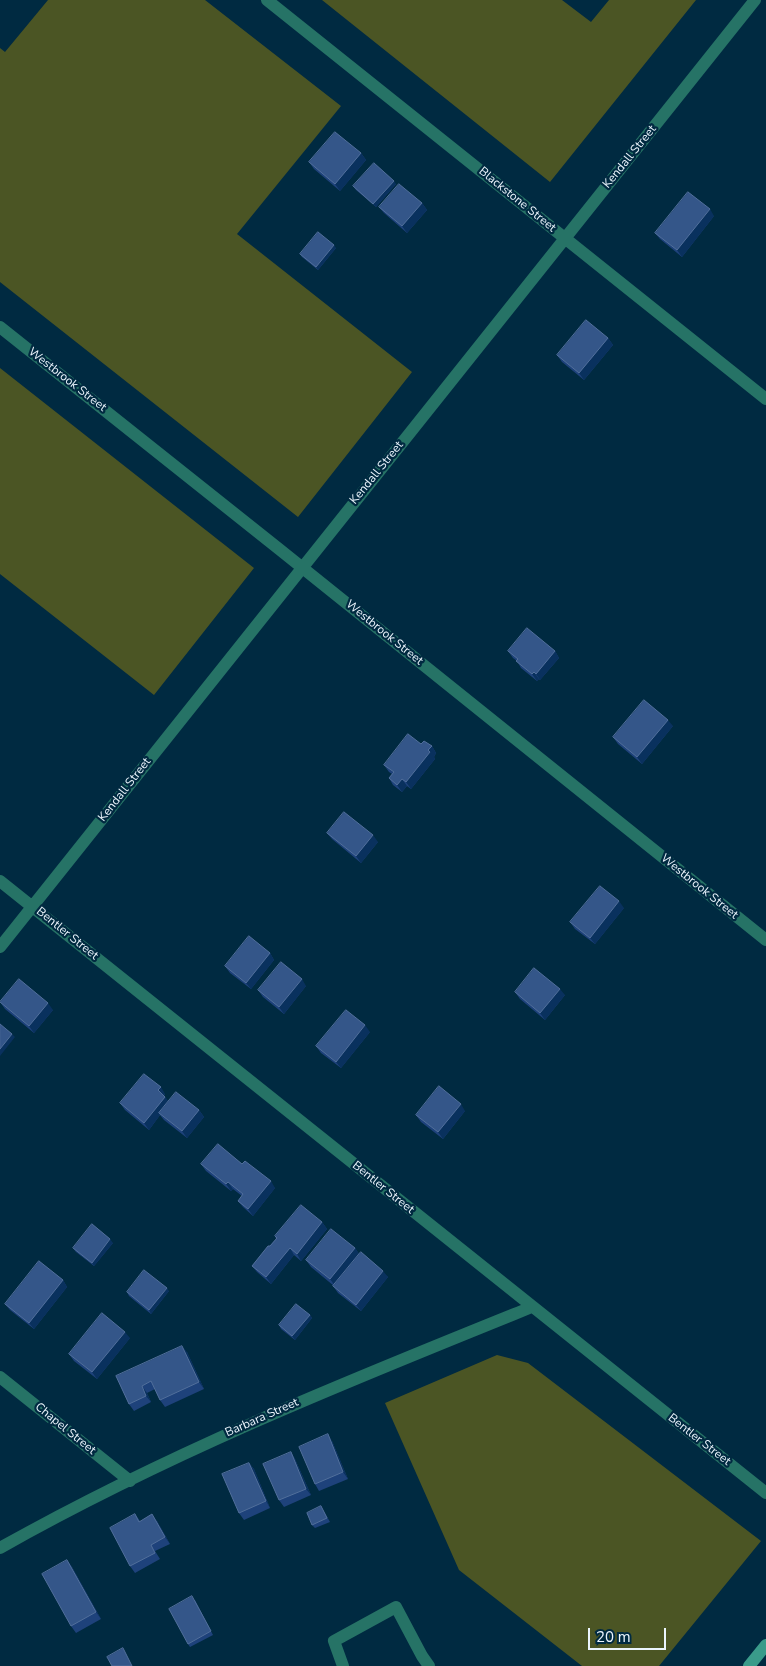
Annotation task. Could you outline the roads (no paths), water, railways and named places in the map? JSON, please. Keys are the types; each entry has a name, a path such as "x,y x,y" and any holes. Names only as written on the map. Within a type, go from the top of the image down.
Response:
{"main road":[{"path":"749,1666 766,1645"}],"street":[{"name":"Blackstone Street","path":"267,0 766,399"},
{"name":"Kendall Street","path":"0,947 755,0"},
{"name":"Westbrook Street","path":"0,327 766,940"},
{"name":"Bentler Street","path":"0,881 766,1493"},
{"name":"Barbara Street","path":"0,1548 42,1524 208,1442 326,1390 532,1307"},
{"name":"Chapel Street","path":"0,1377 130,1481"},
{"path":"343,1666 334,1641 396,1608 429,1666"}]}
